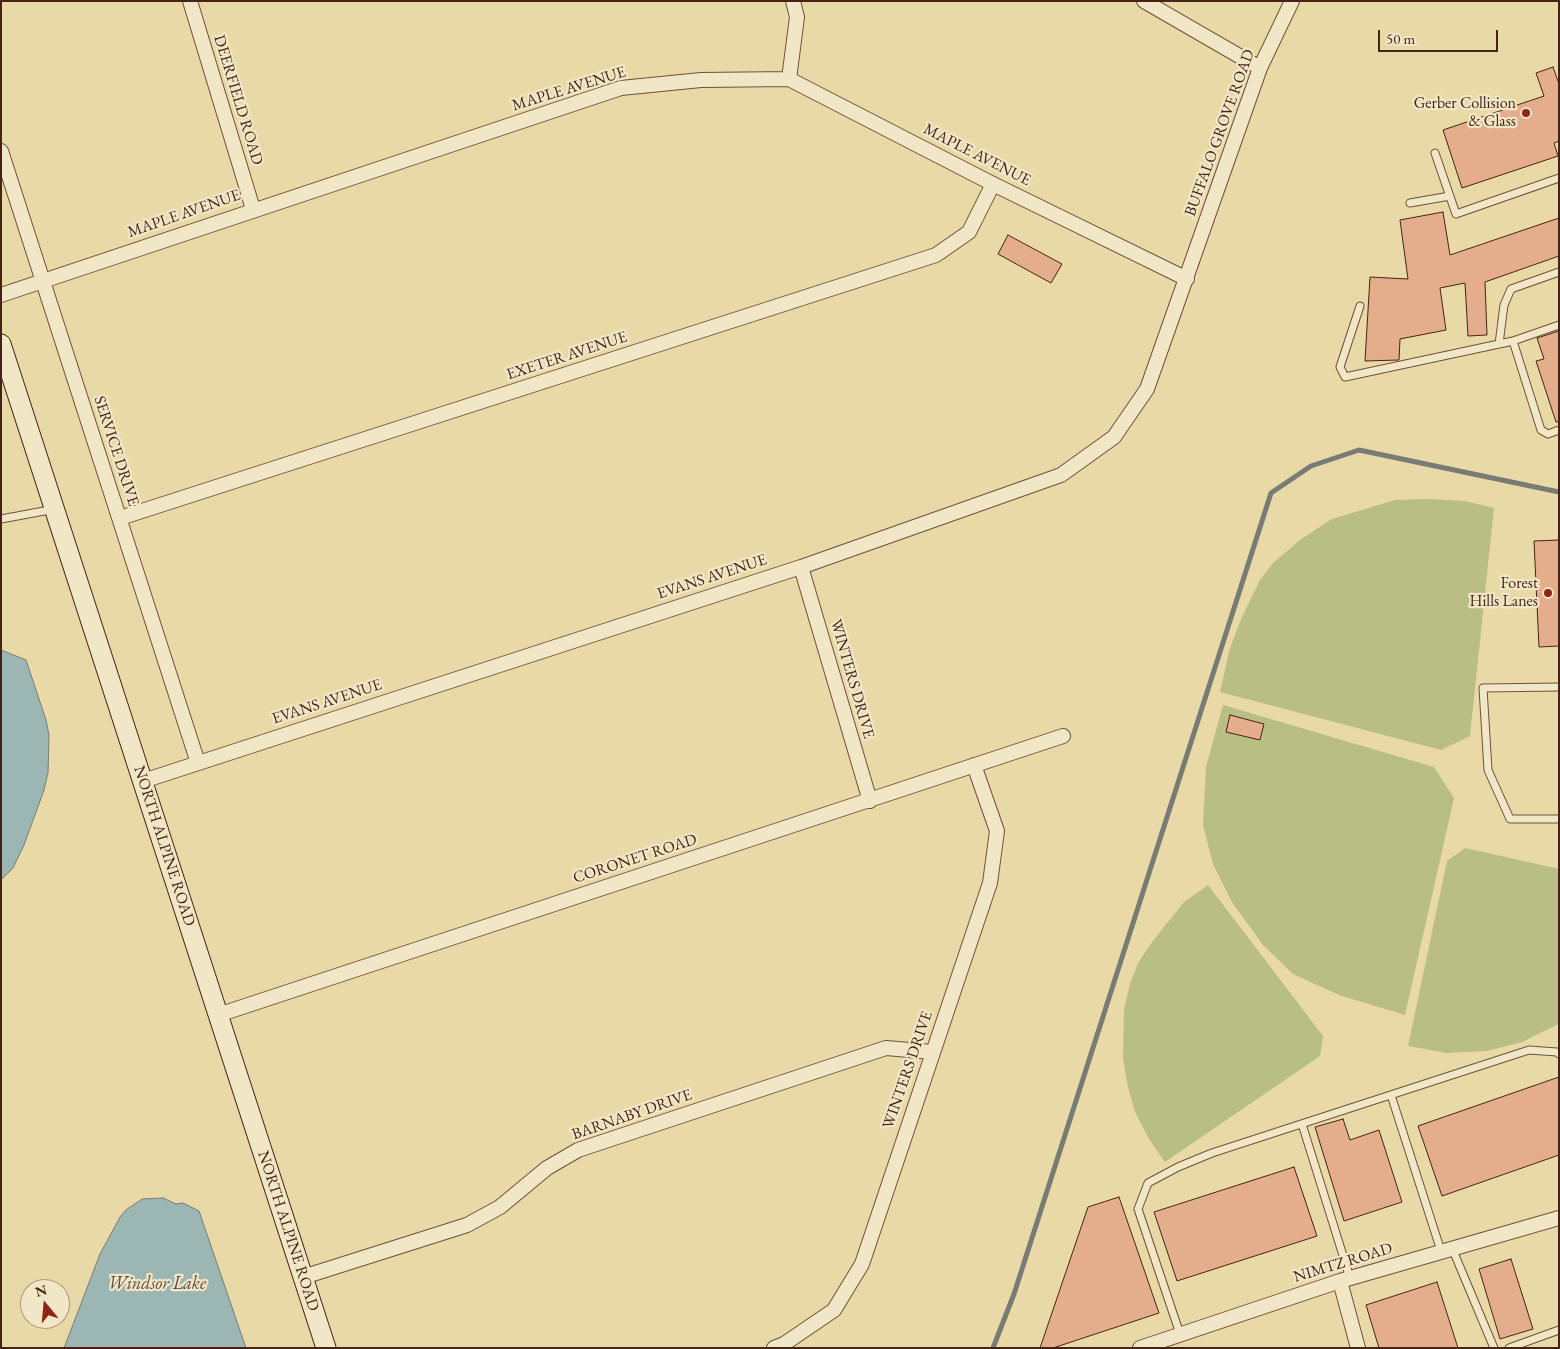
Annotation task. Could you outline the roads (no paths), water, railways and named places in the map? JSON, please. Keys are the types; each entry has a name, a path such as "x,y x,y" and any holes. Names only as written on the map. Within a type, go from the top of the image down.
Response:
{"main road":[{"name":"NORTH ALPINE ROAD","path":"1,344 326,1348"}],"street":[{"name":"DEERFIELD ROAD","path":"190,1 252,209"},
{"path":"789,79 797,17 792,1"},
{"path":"1144,1 1260,68"},
{"name":"BUFFALO GROVE ROAD","path":"1187,279 1260,68 1292,1"},
{"name":"MAPLE AVENUE","path":"1,295 252,209 621,88 701,80 789,79 993,184 1187,279"},
{"name":"SERVICE DRIVE","path":"1,151 198,763"},
{"name":"EXETER AVENUE","path":"120,518 936,255 969,232 993,184"},
{"name":"EVANS AVENUE","path":"143,781 801,567 1061,475 1114,437 1147,389 1187,279"},
{"name":"WINTERS DRIVE","path":"801,567 870,801"},
{"name":"CORONET ROAD","path":"218,1014 1063,736"},
{"name":"WINTERS DRIVE","path":"774,1348 784,1344 834,1310 862,1264 990,883 997,831 974,766"},
{"name":"BARNABY DRIVE","path":"303,1277 467,1225 500,1208 547,1168 578,1150 886,1048 932,1052"},
{"name":"NIMTZ ROAD","path":"1140,1348 1345,1279 1559,1218"},
{"path":"1345,1279 1358,1348"}],"lane":[{"path":"1435,153 1456,214 1559,178"},
{"path":"1410,203 1450,196"},
{"path":"1499,344 1504,305 1511,289 1559,272"},
{"path":"1360,306 1340,366 1345,378 1513,341 1559,325"},
{"path":"1513,341 1541,430 1548,434 1559,430"},
{"path":"1,519 55,509"},
{"path":"1559,687 1482,688 1488,770 1510,819 1559,819"},
{"path":"1180,1334 1138,1209 1148,1183 1178,1167 1204,1157 1529,1050 1557,1052 1559,1054"},
{"path":"1391,1095 1447,1250 1494,1348"},
{"path":"1302,1124 1345,1279"},
{"path":"1510,1348 1559,1330"}],"water":[{"path":"1,650 26,660 46,720 49,735 48,773 44,790 24,845 13,868 1,880"},
{"name":"Windsor Lake","path":"163,1198 176,1204 183,1203 199,1211 246,1348 64,1348 100,1254 120,1217 126,1210 142,1199"}],"waterway":[{"path":"993,1348 1014,1294 1271,493 1311,466 1359,450 1559,492"}],"place":[{"name":"Gerber Collision & Glass","path":"1526,113"},
{"name":"Forest Hills Lanes","path":"1548,593"}]}
